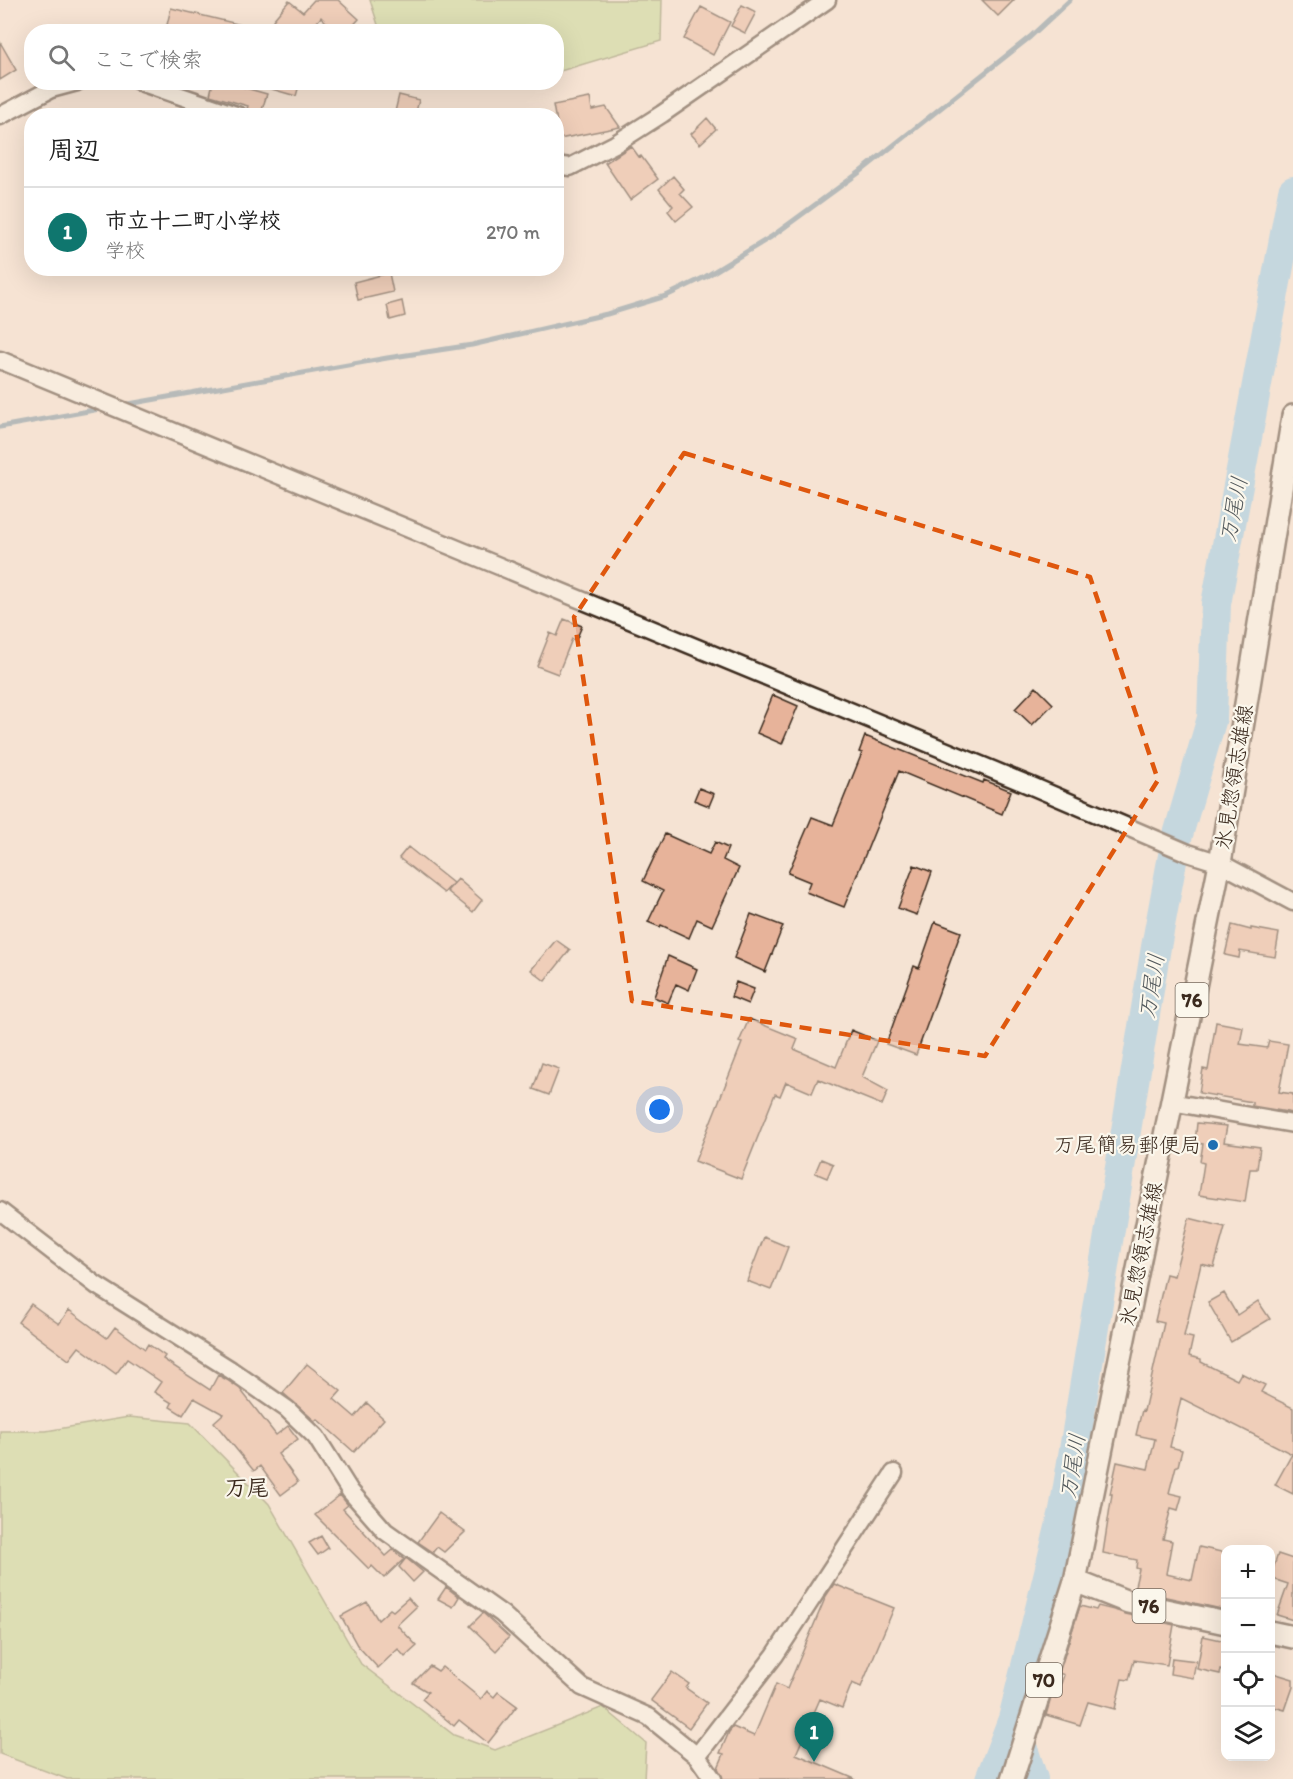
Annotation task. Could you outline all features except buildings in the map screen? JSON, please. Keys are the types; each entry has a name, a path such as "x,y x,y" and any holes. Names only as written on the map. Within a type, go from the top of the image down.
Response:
{"main road":[{"name":"氷見惣領志雄線","path":"1075,1581 1220,863 1293,416"},
{"name":"76","path":"1075,1581 1128,1602 1221,1622"},
{"name":"70","path":"1012,1779 1075,1581"},
{"path":"1275,1633 1293,1637"}],"street":[{"path":"564,166 570,167 615,144 827,0"},
{"path":"0,116 49,90"},
{"path":"163,90 216,108"},
{"path":"0,360 1140,831 1188,853 1220,863 1293,902"},
{"path":"1171,1102 1293,1124"},
{"path":"0,1211 96,1285 231,1370 287,1409 316,1437 350,1491 385,1531 502,1614 582,1687 649,1717 697,1756 713,1779"},
{"path":"697,1756 775,1655 894,1473"}],"highlighted area":[{"path":"684,453 1090,577 1158,780 985,1056 632,1001 574,617"}],"green space":[{"path":"370,0 662,0 661,41 564,70 564,24 378,24"},
{"path":"129,1417 190,1423 269,1504 361,1664 454,1735 495,1750 603,1707 646,1743 644,1779 67,1779 0,1754 0,1431 46,1431"}],"waterway":[{"path":"123,405 472,345 607,314 666,296 705,277 771,237 860,172 1030,37 1070,0"},
{"name":"万尾川","path":"990,1779 1013,1719 1064,1511 1156,947 1175,845 1212,718 1216,604 1293,191"},
{"path":"0,427 105,408"},
{"name":"万尾川","path":"1015,1725 1033,1779"}],"place":[{"name":"万尾簡易郵便局","path":"1213,1145"},
{"name":"市立十二町小学校","path":"814,1762"}],"district":[{"name":"万尾","path":"247,1487"}]}
